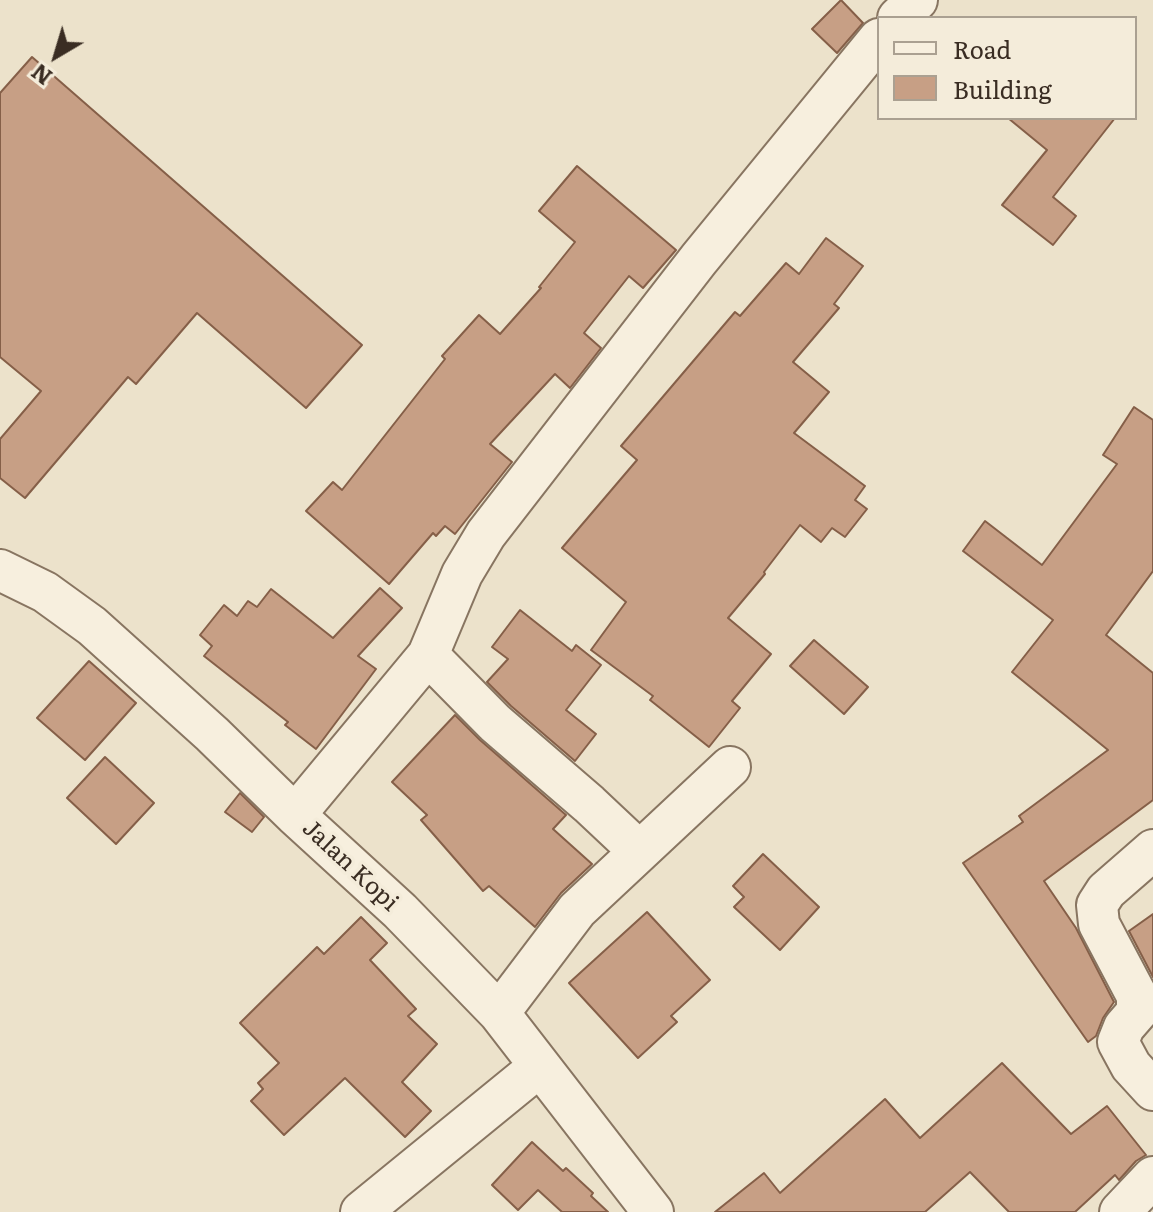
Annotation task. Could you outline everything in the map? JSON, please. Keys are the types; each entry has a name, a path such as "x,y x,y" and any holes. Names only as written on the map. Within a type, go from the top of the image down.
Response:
{"street":[{"path":"900,16 917,0"},
{"path":"295,815 428,655 462,574 486,534 699,259 877,41"},
{"name":"Jalan Kopi","path":"0,570 45,592 92,626 400,911 499,1013 653,1212"},
{"path":"428,655 495,723 639,851"},
{"path":"499,1013 577,910 730,767"},
{"path":"1153,850 1106,891 1097,905 1099,924 1137,996 1137,1012 1124,1027 1118,1042 1131,1066 1153,1090"},
{"path":"361,1212 540,1066"},
{"path":"1120,1212 1153,1177"}],"building":[{"path":"841,0 863,23 837,53 812,29"},
{"path":"32,57 362,345 306,408 197,313 136,384 128,377 25,498 0,478 0,439 41,391 0,357 0,93"},
{"path":"1010,120 1113,120 1053,197 1076,216 1053,245 1002,205 1047,150"},
{"path":"577,166 676,250 643,288 629,276 584,333 601,348 570,388 555,374 490,444 512,462 455,534 445,526 436,536 433,533 389,584 306,511 333,482 342,490 445,359 442,356 479,315 500,334 541,288 575,242 539,211"},
{"path":"826,238 863,266 834,304 839,308 793,362 829,392 794,433 865,486 855,500 867,509 845,537 832,528 821,542 800,525 728,618 771,654 732,701 740,708 709,747 650,700 653,696 591,650 626,602 562,548 637,460 621,446 735,312 740,316 786,263 799,274"},
{"path":"1134,407 1153,420 1153,571 1106,635 1153,673 1153,800 1044,881 1076,928 1114,1002 1096,1036 1088,1042 963,863 1023,822 1019,816 1108,750 1012,672 1053,620 963,551 985,521 1042,565 1117,464 1103,455"},
{"path":"380,588 402,608 358,656 376,669 316,749 285,725 288,722 204,656 212,646 200,635 224,605 237,616 248,601 257,607 271,589 333,638"},
{"path":"520,610 572,651 576,645 601,665 566,710 596,734 575,761 487,682 508,659 492,647"},
{"path":"814,640 868,687 844,714 790,666"},
{"path":"89,661 136,703 85,760 37,718"},
{"path":"455,715 566,815 553,829 592,864 561,893 535,927 489,886 483,891 421,820 427,815 392,782"},
{"path":"105,757 154,803 116,844 67,798"},
{"path":"240,793 264,817 252,832 225,812"},
{"path":"763,854 819,907 780,950 734,907 744,897 733,886"},
{"path":"647,912 710,980 671,1016 677,1022 638,1058 569,983"},
{"path":"1153,914 1153,977 1129,931"},
{"path":"361,917 387,943 370,960 416,1009 408,1016 437,1044 402,1082 431,1111 405,1137 345,1078 284,1135 251,1101 263,1089 258,1083 279,1063 240,1023 317,947 324,954"},
{"path":"1002,1063 1071,1134 1107,1106 1146,1155 1119,1180 1115,1175 1075,1212 1009,1212 970,1172 925,1212 715,1212 764,1173 780,1193 885,1099 920,1138"},
{"path":"532,1142 563,1171 566,1168 608,1212 562,1212 538,1190 518,1210 492,1185"}]}
